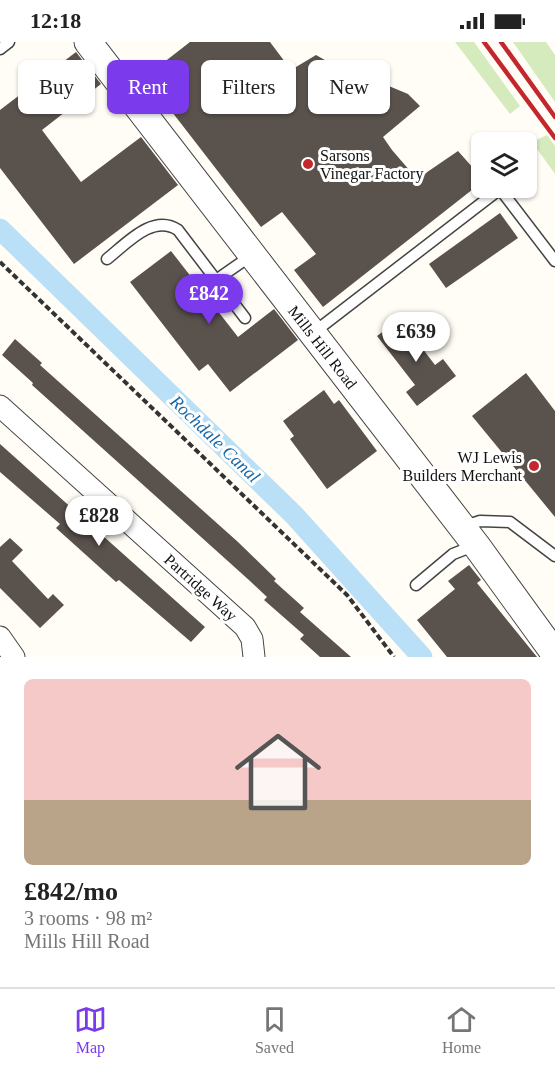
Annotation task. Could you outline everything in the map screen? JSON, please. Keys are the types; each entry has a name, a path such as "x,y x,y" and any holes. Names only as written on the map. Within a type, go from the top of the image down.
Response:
{"street":[{"name":"Mills Hill Road","path":"88,42 469,536 555,654"},
{"name":"Partridge Way","path":"0,406 245,627 252,639 254,657"},
{"path":"0,637 14,657"}],"lane":[{"path":"0,49 9,42"},
{"path":"313,333 500,189 555,261"},
{"path":"107,259 147,229 165,224 178,230 245,318"},
{"path":"216,280 252,255"},
{"path":"416,585 453,554 480,521 510,522 555,556"}],"path":[{"path":"0,262 347,595 394,657"}],"green space":[{"path":"455,42 474,42 520,106 510,114"},
{"path":"513,42 546,42 555,55 555,102"},
{"path":"547,135 555,146 555,174 537,149 537,140"}],"building":[{"name":"Sarsons Vinegar Factory","path":"190,42 270,42 284,60 201,60 201,114 296,114 296,67 316,55 325,60 308,60 308,114 390,114 390,86 408,94 420,106 383,137 417,179 458,151 471,166 471,191 323,307 294,270 316,254 282,212 261,227 174,114 189,114 189,60 167,60"},
{"path":"76,52 82,60 66,60"},
{"path":"95,76 101,84 95,89"},
{"path":"18,96 18,114 63,114 42,130 81,182 141,137 178,185 74,264 0,168 0,110"},
{"path":"500,213 518,238 446,288 429,264"},
{"path":"171,251 238,337 274,309 298,340 230,392 208,364 199,371 130,282"},
{"path":"400,319 435,365 443,359 456,376 417,406 406,392 415,385 377,336"},
{"path":"15,339 42,363 40,365 238,542 276,579 274,581 304,608 300,612 351,657 320,657 300,639 304,635 264,600 267,597 32,385 33,383 2,355"},
{"name":"WJ Lewis Builders Merchant","path":"526,373 555,411 555,517 472,416"},
{"path":"324,390 334,404 339,400 377,451 327,489 290,439 294,436 283,421"},
{"path":"0,444 205,627 191,642 119,580 116,582 56,528 60,524 0,472"},
{"path":"10,538 23,550 12,561 48,599 53,594 64,605 40,628 0,588 0,547"},
{"path":"469,565 481,580 477,583 537,657 447,657 417,620 455,589 448,581"}],"waterway":[{"name":"Rochdale Canal","path":"0,229 294,515 422,657"}],"railway":[{"path":"484,42 555,138"},
{"path":"501,42 555,117"}],"place":[{"name":"Sarsons Vinegar Factory","path":"308,164"},
{"name":"WJ Lewis Builders Merchant","path":"534,466"}]}
